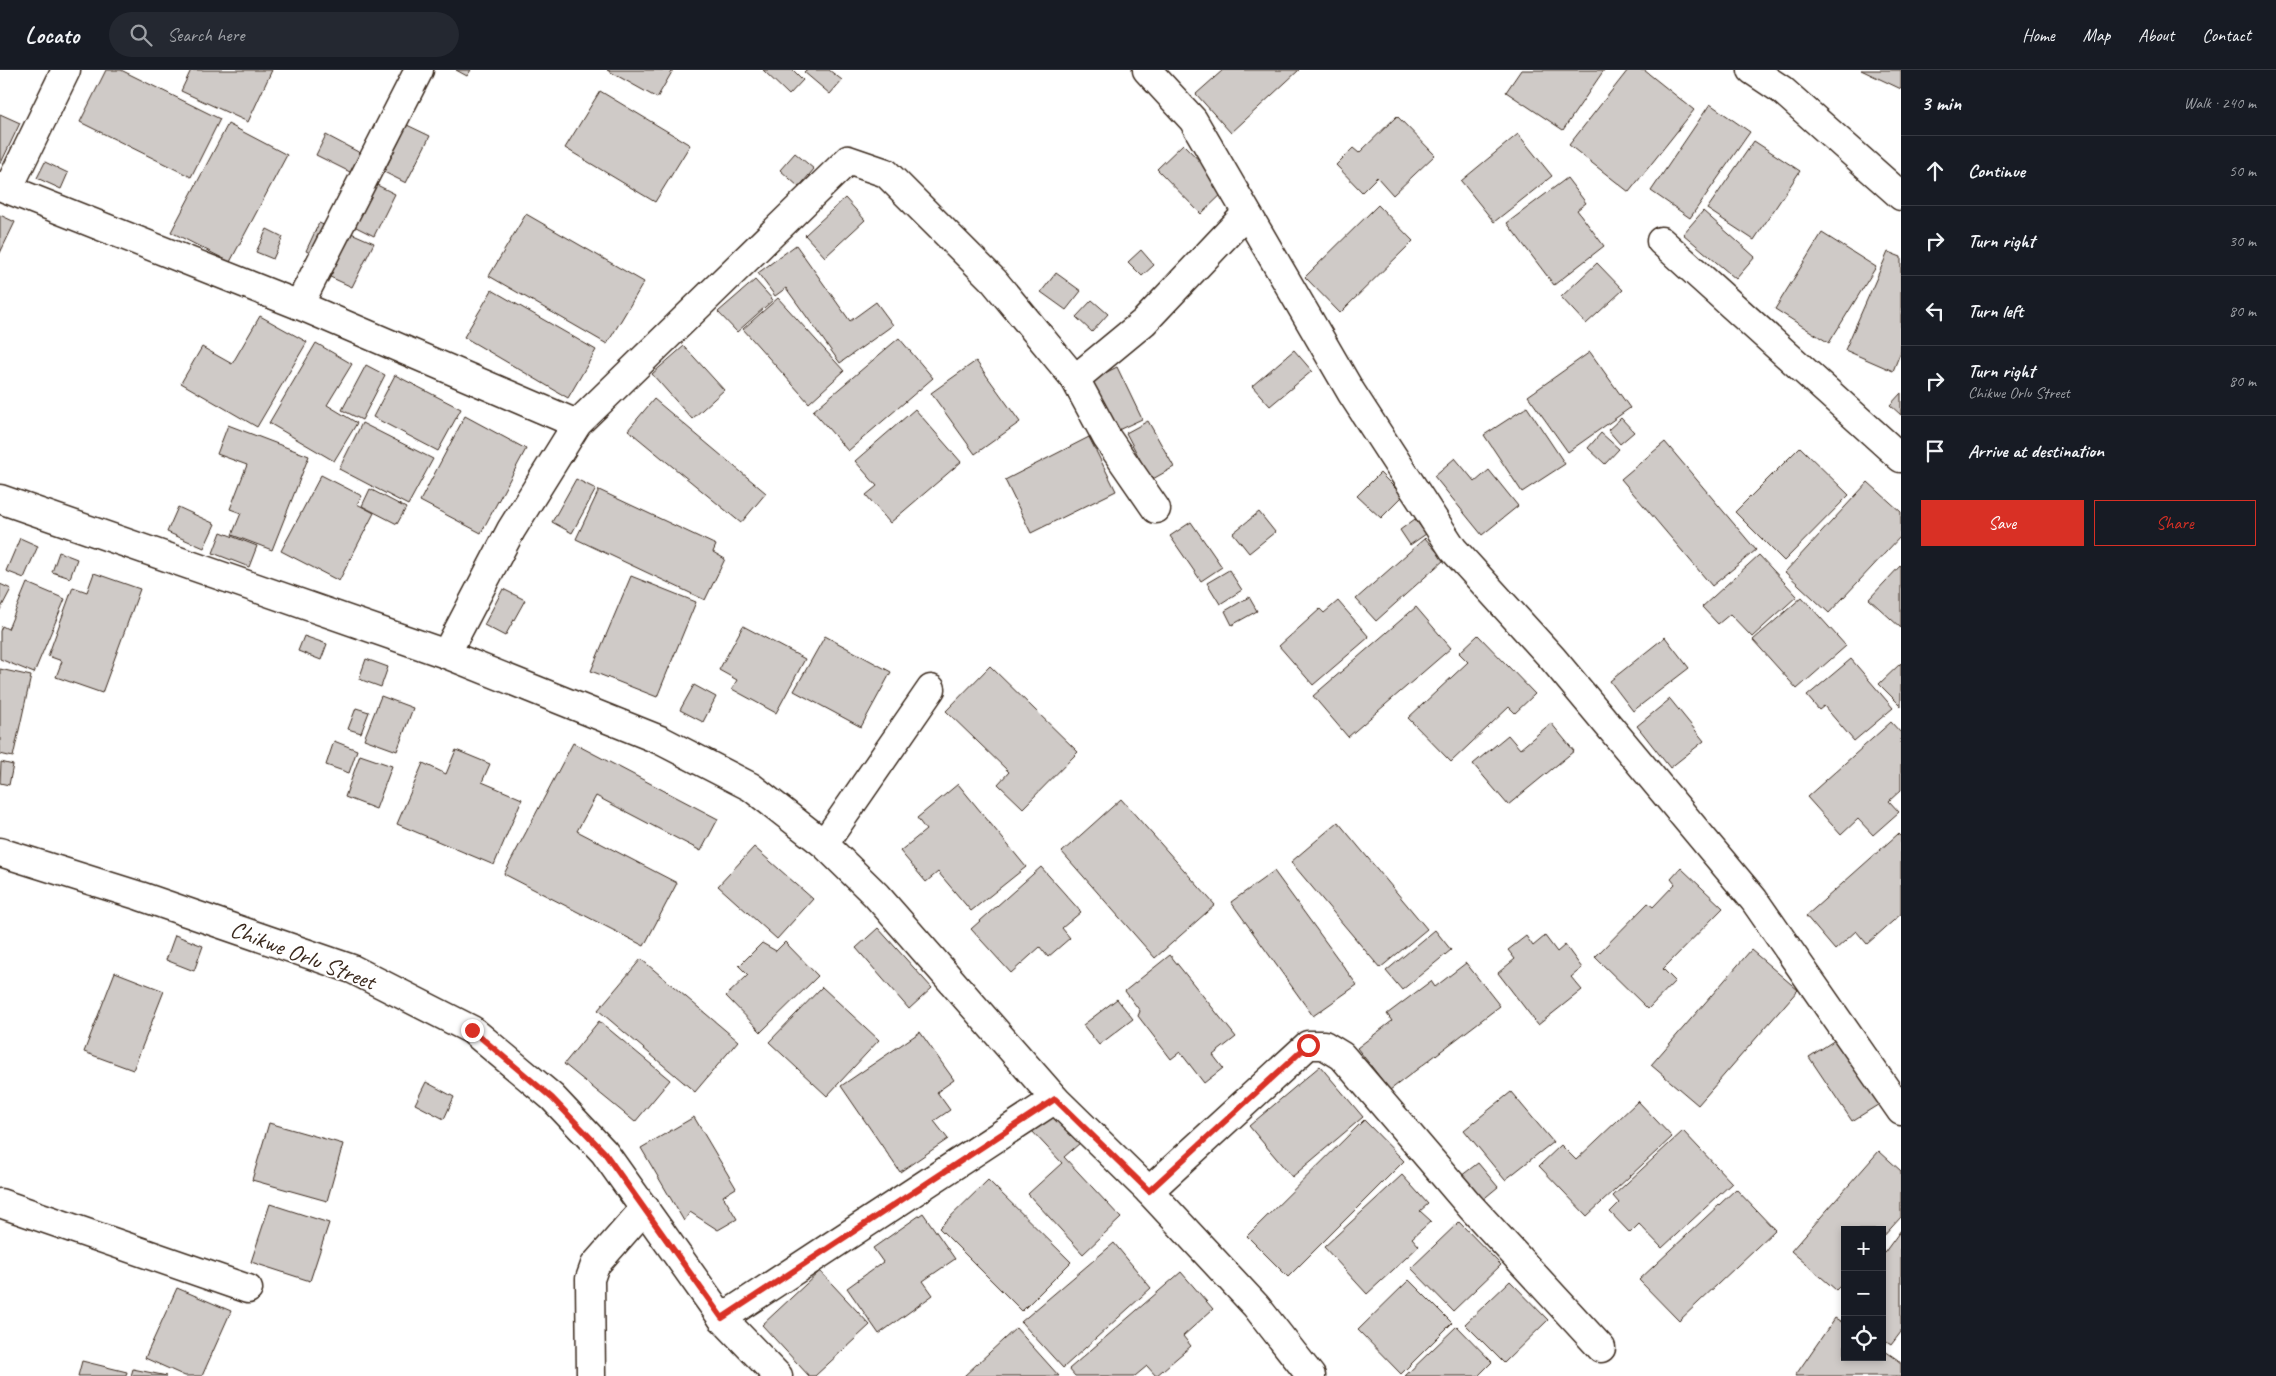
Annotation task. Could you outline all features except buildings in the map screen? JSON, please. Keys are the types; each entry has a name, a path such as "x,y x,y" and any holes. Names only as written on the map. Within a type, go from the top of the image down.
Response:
{"street":[{"path":"66,70 4,188 299,305 576,424"},
{"path":"299,305 419,70"},
{"path":"1147,70 1193,120 1351,392 1453,549 1552,659 1754,900 1901,1111"},
{"path":"1752,70 1782,90 1901,196"},
{"path":"446,654 511,530 576,424 848,160 886,173 994,281 1075,379 1107,438 1156,509"},
{"path":"1075,379 1144,322 1246,214"},
{"path":"1661,241 1901,458"},
{"path":"0,499 446,654 660,740 751,787 824,844 876,895 1055,1099 1149,1191 1256,1306 1312,1376"},
{"path":"824,844 931,689"},
{"name":"Chikwe Orlu Street","path":"0,852 140,896 352,969 472,1030 552,1098 604,1152 722,1318 778,1376"},
{"path":"1149,1191 1308,1045 1324,1045 1342,1056 1471,1207 1601,1348"},
{"path":"722,1318 1055,1099"},
{"path":"0,1203 248,1289"},
{"path":"591,1376 590,1279 595,1265 645,1208"}],"route":[{"path":"472,1030 552,1098 604,1152 722,1318 1055,1099 1149,1191 1308,1045"}]}
